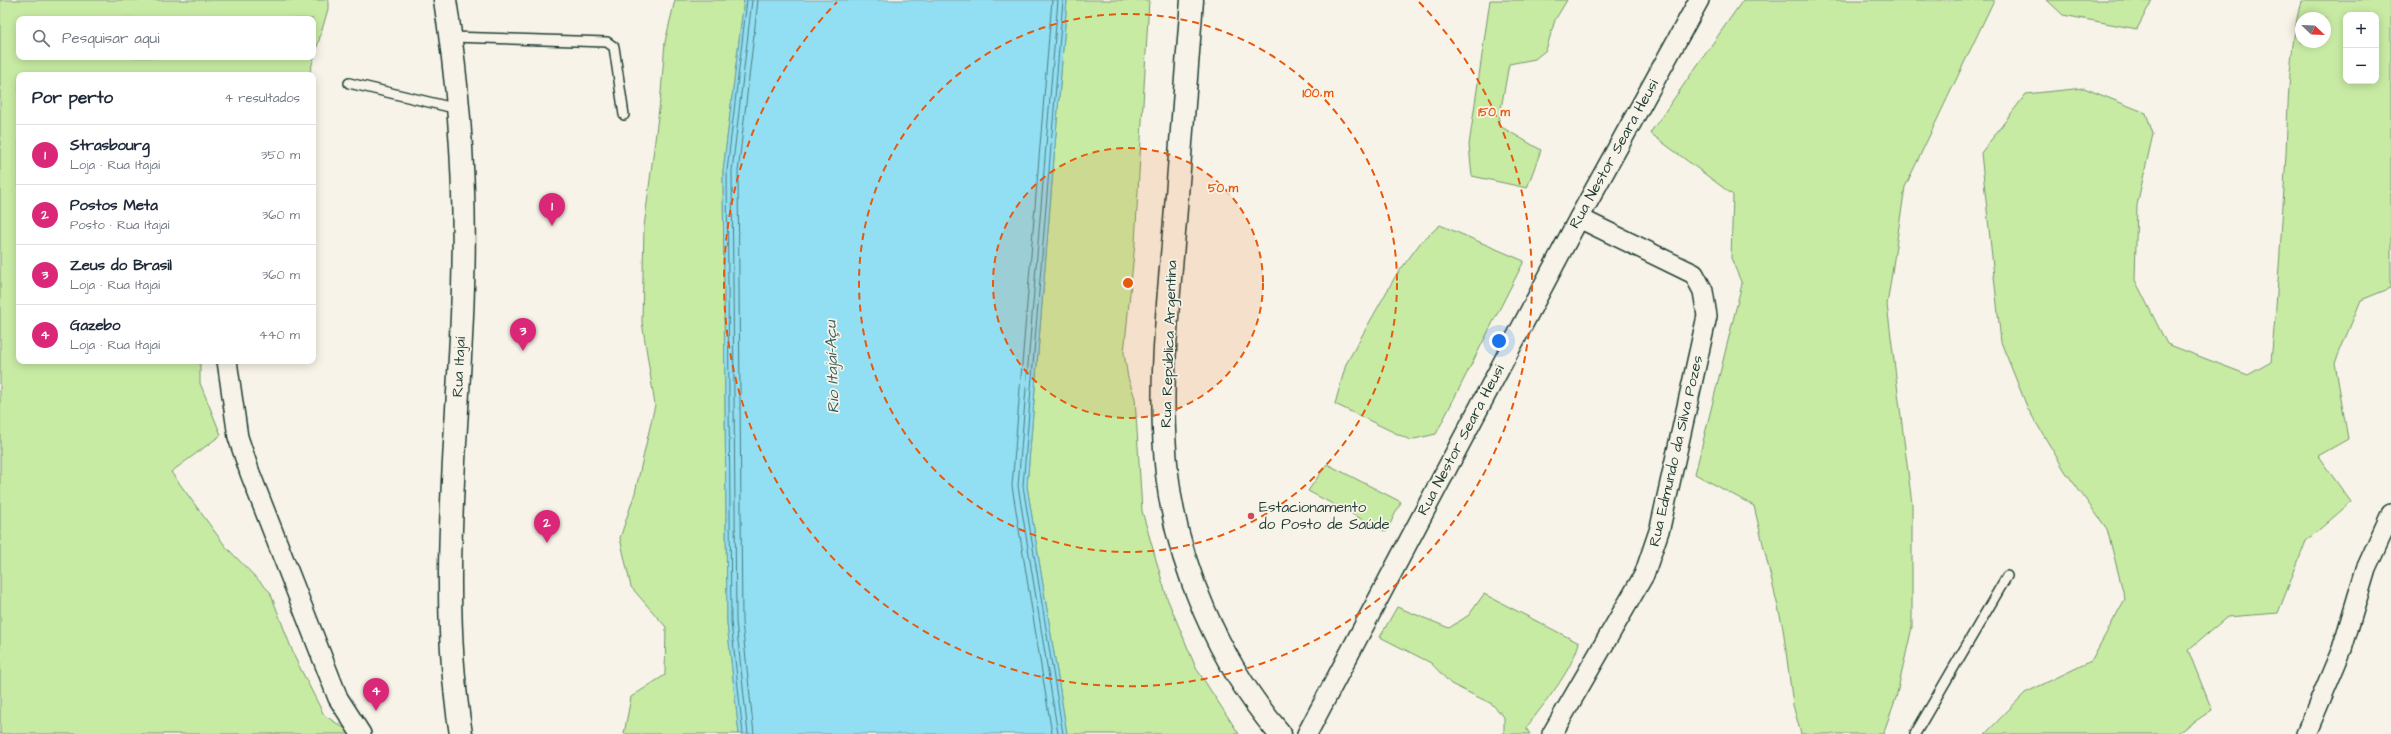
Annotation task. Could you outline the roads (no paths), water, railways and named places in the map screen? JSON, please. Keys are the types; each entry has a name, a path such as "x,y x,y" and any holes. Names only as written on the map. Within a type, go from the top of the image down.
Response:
{"main road":[{"name":"Rua Itajaí","path":"445,0 460,110 463,287 450,566 456,698 461,734"},
{"name":"Rua República Argentina","path":"1192,0 1165,342 1164,420 1167,474 1178,532 1202,604 1239,678 1262,714 1280,734"}],"street":[{"name":"Rua Nestor Seara Heusi","path":"1308,734 1578,218 1698,0"},
{"name":"Rua Edmundo da Silva Pozes","path":"1552,734 1644,575 1660,528 1707,316 1704,291 1694,274 1578,218"},
{"path":"227,364 238,437 250,473 338,698 361,734"},
{"path":"2306,734 2342,649 2366,569 2391,514"}],"lane":[{"path":"451,37 607,42 614,47 624,115"},
{"path":"349,83 460,110"},
{"path":"1915,734 2007,576"}],"water":[{"name":"Rio Itajaí-Açu","path":"744,0 1067,0 1027,486 1067,734 739,734 727,623 723,171"}],"place":[{"name":"Strasbourg","path":"552,226"},
{"name":"Zeus do Brasil","path":"523,351"},
{"name":"Estacionamento do Posto de Saúde","path":"1251,516"},
{"name":"Postos Meta","path":"547,543"},
{"name":"Gazebo","path":"376,711"}]}
